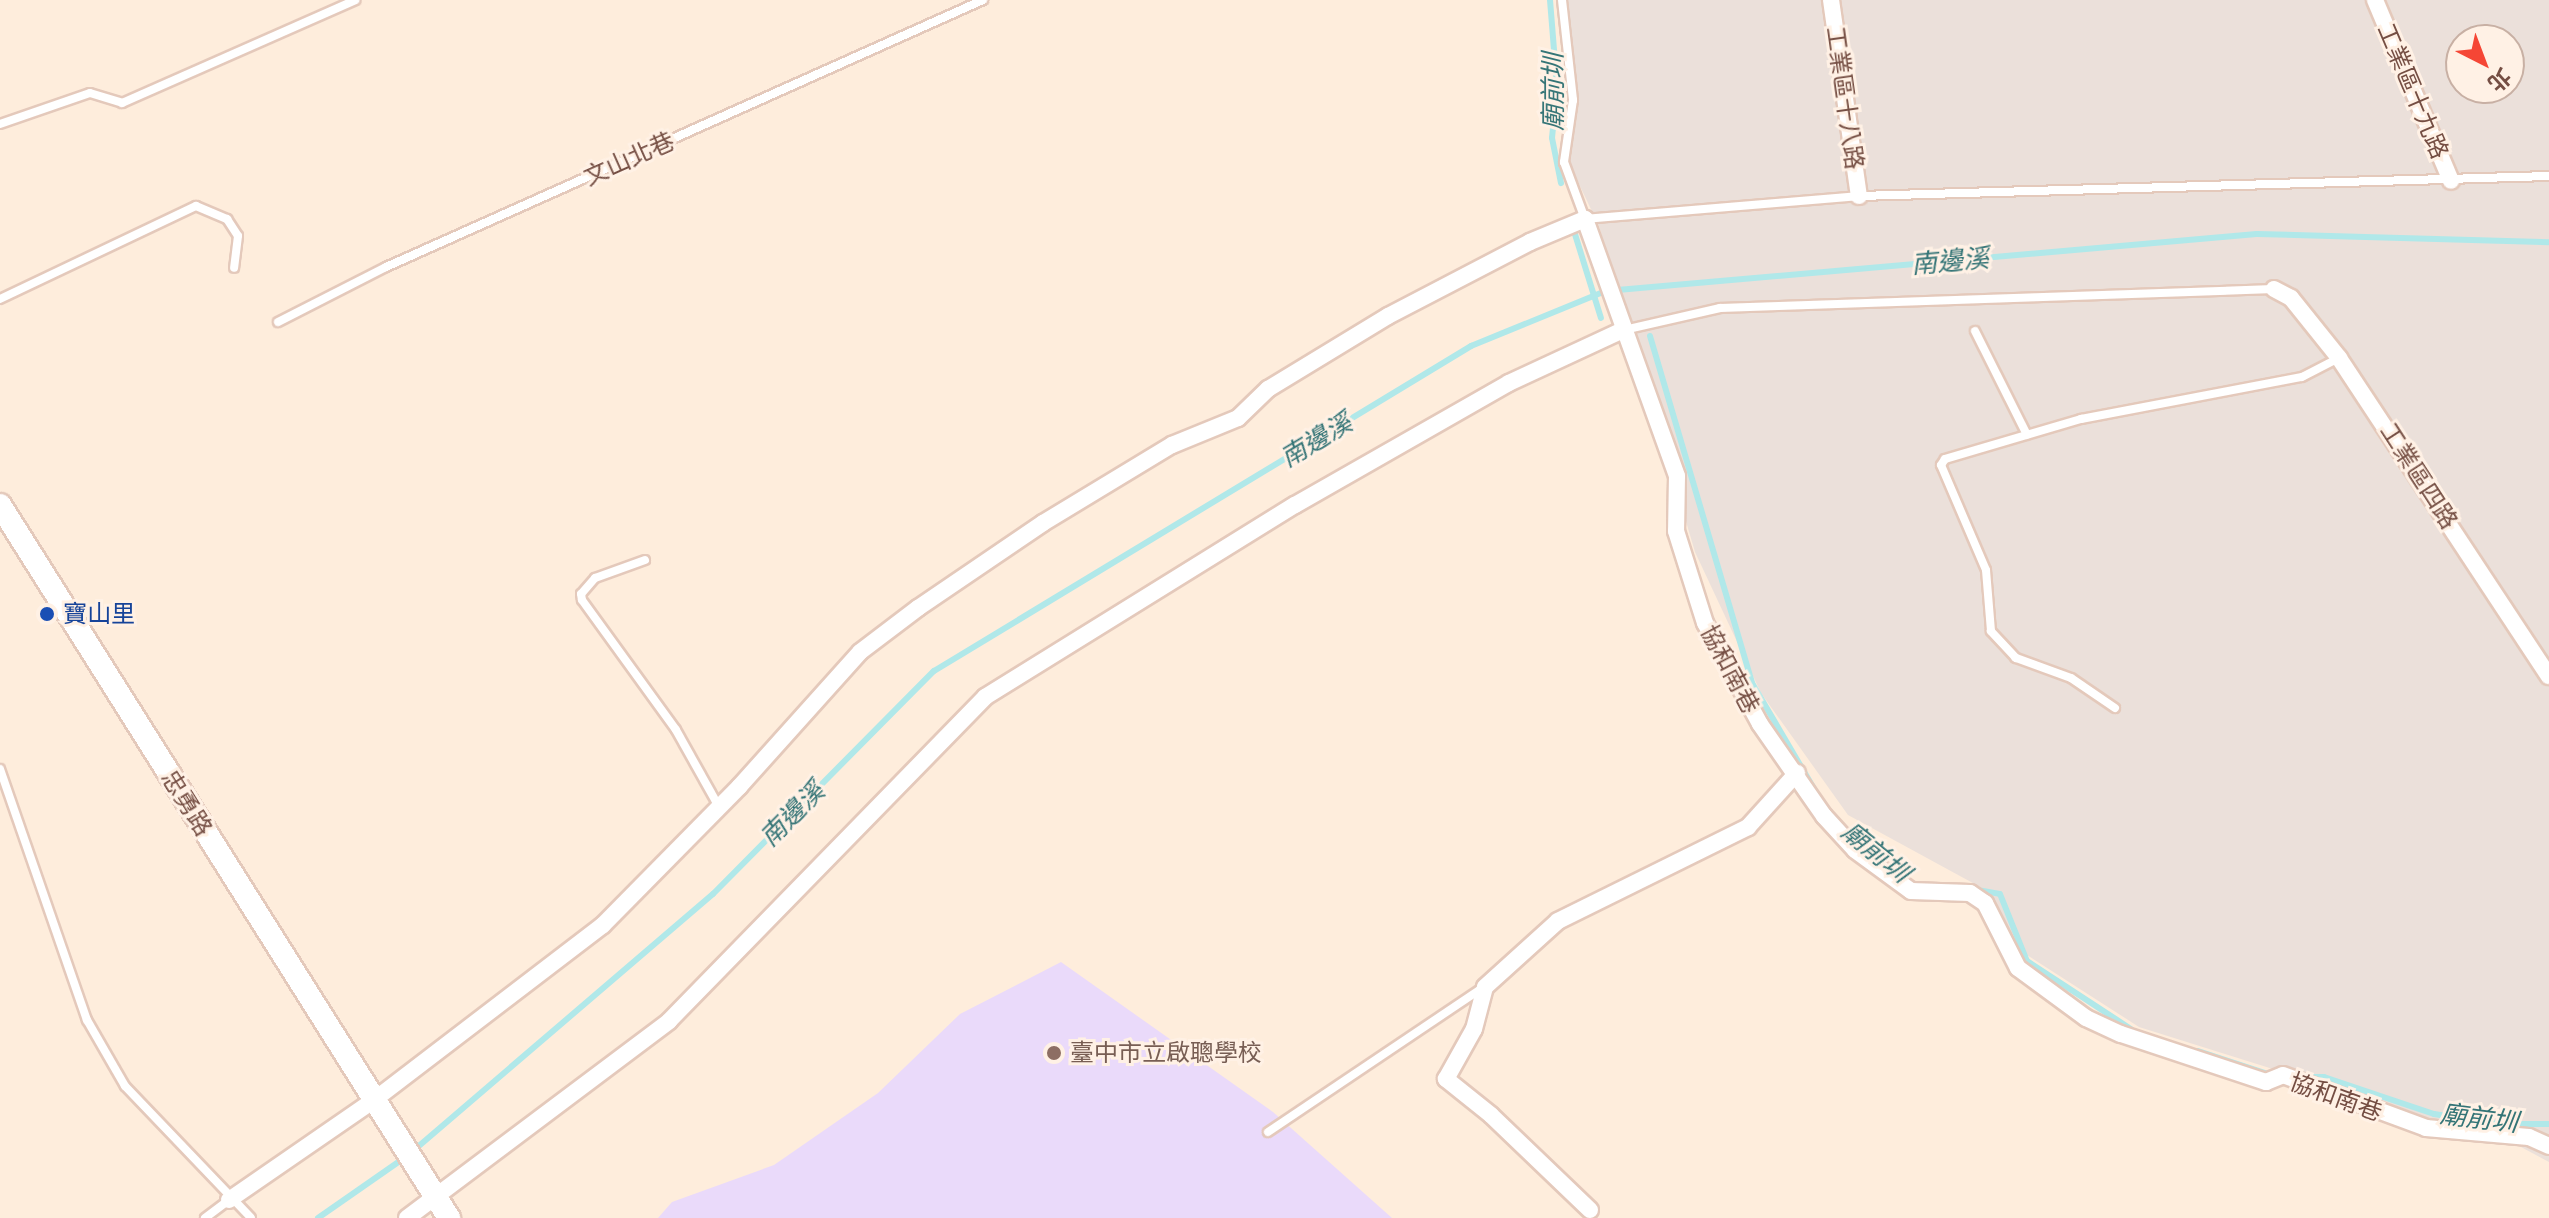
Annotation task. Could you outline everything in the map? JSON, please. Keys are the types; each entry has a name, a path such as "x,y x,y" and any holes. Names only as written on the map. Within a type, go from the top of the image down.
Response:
{"main road":[{"name":"忠勇路","path":"0,505 449,1218"}],"street":[{"name":"工業區十八路","path":"1831,0 1859,196"},
{"name":"工業區十九路","path":"2375,0 2451,181"},
{"name":"協和南巷","path":"1585,219 1677,476 1676,531 1691,590 1754,715 1855,850 1911,891 1970,893 1985,903 2018,968 2086,1018 2266,1082 2283,1075 2426,1128 2529,1137 2549,1146"},
{"path":"229,1200 374,1100 603,925 719,807 860,652 978,566 1172,445 1238,418 1268,389 1388,316 1519,248 1585,219"},
{"name":"工業區四路","path":"2274,289 2291,298 2339,358 2549,676"},
{"path":"407,1218 431,1188 669,1021 726,968 878,802 996,690 1295,505 1509,383 1623,330"},
{"path":"1590,1210 1446,1079 1474,1029 1485,987 1558,921 1748,827 1797,773"}],"lane":[{"path":"0,124 90,93 122,103 355,0"},
{"name":"文山北巷","path":"278,322 386,267 983,0"},
{"path":"1562,0 1573,100 1564,162 1585,219 1859,196 2549,176"},
{"path":"0,299 196,206 227,219 238,236 234,268"},
{"path":"1623,330 1720,308 2274,289"},
{"path":"1975,331 2027,435"},
{"path":"2115,708 2071,678 2016,658 1991,631 1986,570 1941,465 1945,459 2081,419 2302,377 2339,358"},
{"path":"645,560 595,578 581,594 582,600 684,741 719,807"},
{"path":"0,769 87,1020 125,1086 229,1200 247,1215"},
{"path":"1268,1132 1485,987"},
{"path":"205,1218 229,1200"}],"shaded area":[{"path":"1568,0 2549,0 2549,1162 2521,1147 2139,1027 2027,955 1982,888 1848,815 1761,693 1695,552 1599,226 1568,161 1577,99"},
{"name":"臺中市立啟聰學校","path":"1061,962 1273,1112 1392,1218 658,1218 672,1202 774,1165 878,1093 960,1014"}],"waterway":[{"name":"廟前圳","path":"1550,0 1557,87 1552,138 1561,183"},
{"name":"廟前圳","path":"1574,231 1601,318"},
{"name":"南邊溪","path":"413,1151 713,894 934,671 1471,346 1606,291 2257,234 2549,242"},
{"name":"廟前圳","path":"1650,336 1752,683 1816,792"},
{"name":"廟前圳","path":"1846,829 1882,861"},
{"name":"廟前圳","path":"1972,889 2000,894 2027,961 2131,1029"},
{"name":"廟前圳","path":"2198,1051 2271,1075"},
{"name":"廟前圳","path":"2306,1077 2324,1077 2434,1114 2497,1124 2549,1124"},
{"name":"南邊溪","path":"318,1218 404,1158"}],"place":[{"name":"寶山里","path":"47,614"},
{"name":"臺中市立啟聰學校","path":"1054,1053"}]}
